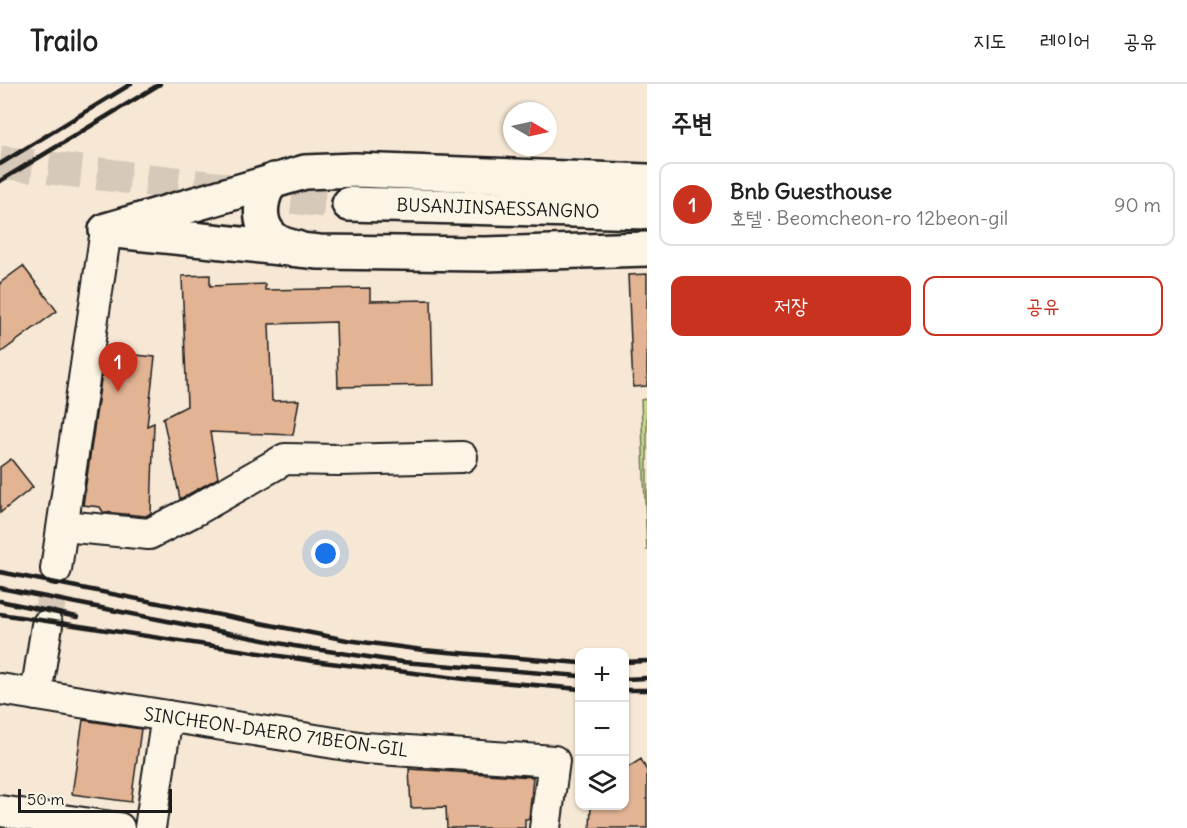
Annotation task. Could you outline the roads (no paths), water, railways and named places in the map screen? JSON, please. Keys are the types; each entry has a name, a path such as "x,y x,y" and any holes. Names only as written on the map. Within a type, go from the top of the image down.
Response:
{"main road":[{"path":"106,230 305,172 356,170 647,182"},
{"path":"274,180 266,187 261,204 263,223 271,236 286,246 319,252"},
{"name":"BUSANJINSAESSANGNO","path":"349,204 647,212"},
{"path":"106,230 319,252 485,254 647,249"}],"street":[{"path":"56,569 106,230"},
{"path":"63,526 149,534 285,459 462,457"},
{"path":"36,695 47,625"},
{"name":"SINCHEON-DAERO 71BEON-GIL","path":"0,689 365,748 554,761 545,828"},
{"path":"150,828 166,716"},
{"path":"0,811 119,828"}],"tunnel":[{"path":"0,162 349,204"},
{"path":"47,625 56,569"}],"railway":[{"path":"0,164 131,84"},
{"path":"0,181 160,84"},
{"path":"0,572 347,640 423,650 575,663"},
{"path":"0,588 294,646 402,662 575,676"},
{"path":"0,601 77,617"},
{"path":"0,614 313,661 465,679 575,689"},
{"path":"629,662 647,661"},
{"path":"629,679 647,678"},
{"path":"629,690 647,690"}],"place":[{"name":"Bnb Guesthouse","path":"118,392"}]}
